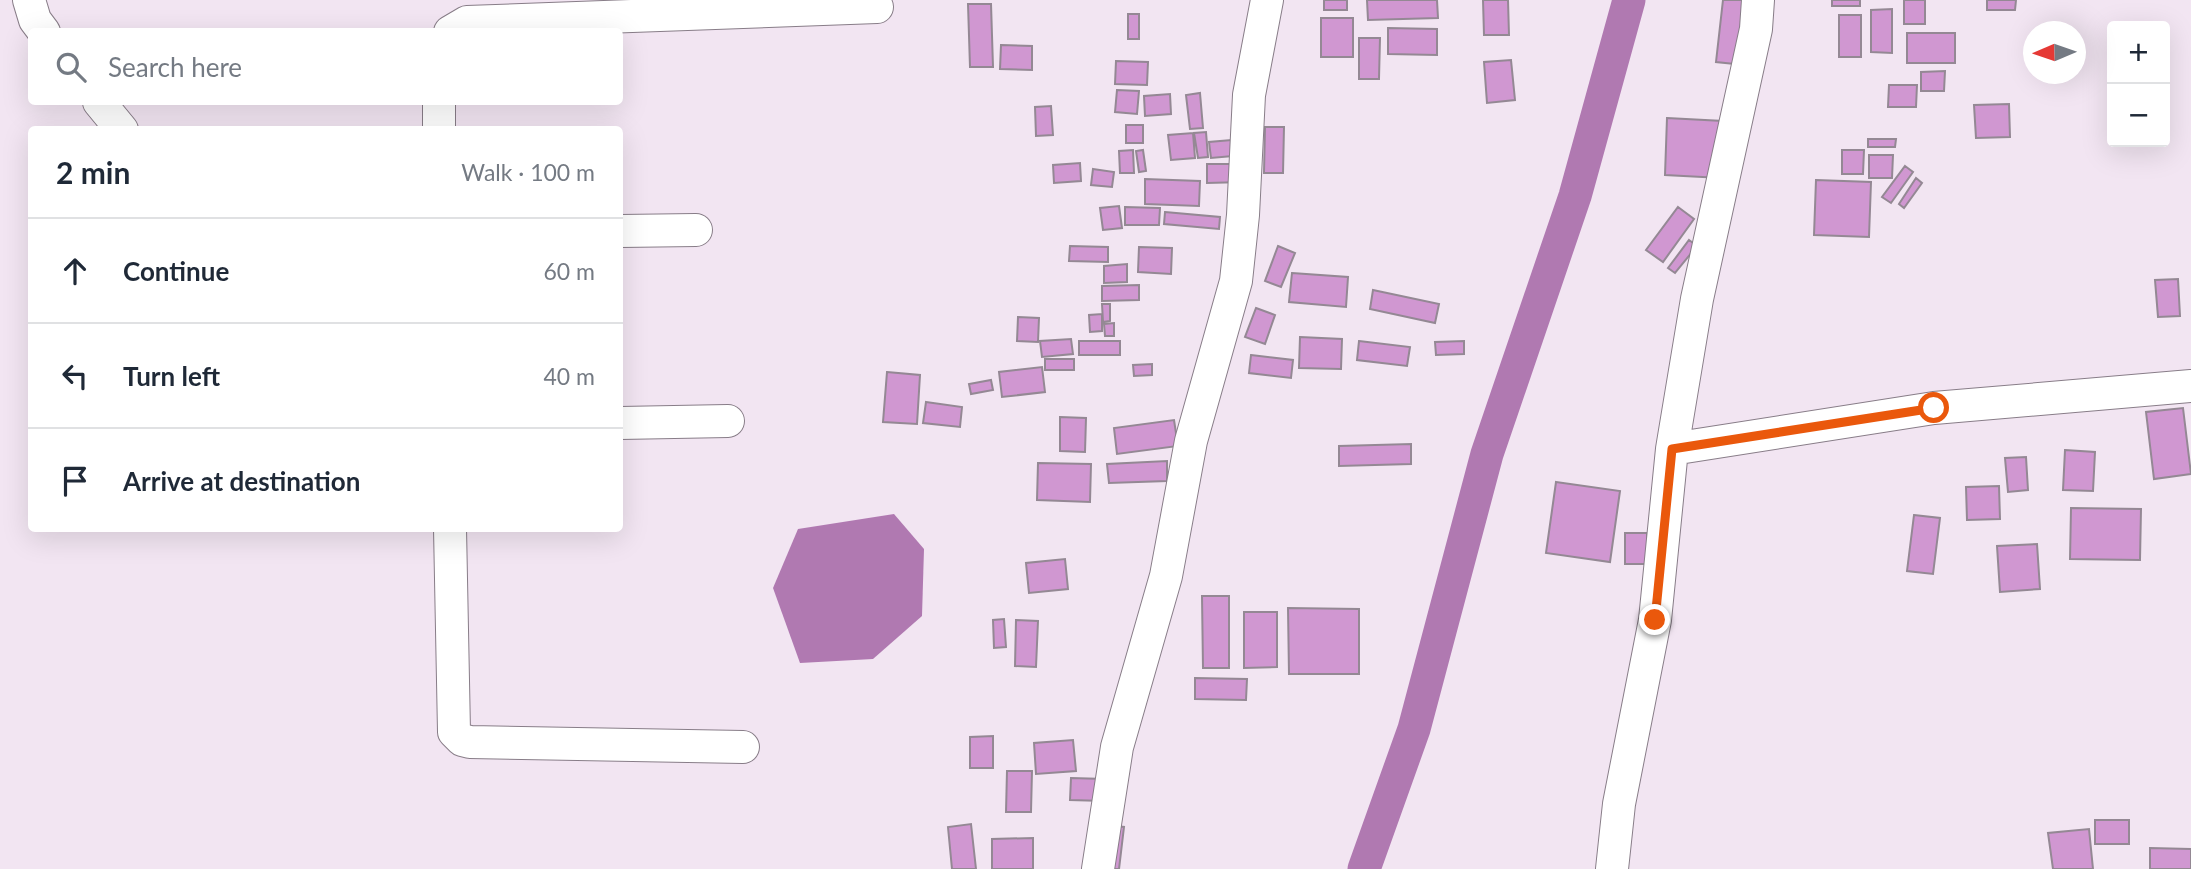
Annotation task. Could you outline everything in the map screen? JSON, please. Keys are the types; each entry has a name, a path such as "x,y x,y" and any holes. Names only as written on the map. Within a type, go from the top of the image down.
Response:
{"street":[{"path":"29,0 35,20 41,28"},
{"path":"1098,869 1117,747 1166,576 1191,441 1236,281 1243,215 1249,95 1267,0"},
{"path":"1612,869 1619,804 1655,620 1672,449 1697,299 1756,29 1758,0"},
{"path":"457,28 467,22 877,7"},
{"path":"101,105 119,126"},
{"path":"439,105 439,126"},
{"path":"623,231 696,230"},
{"path":"1672,449 1934,408 2191,386"},
{"path":"623,423 729,421"},
{"path":"450,532 454,732 462,740 743,747"}],"shaded area":[{"path":"894,514 924,549 922,616 873,659 800,663 773,588 798,529"}],"building":[{"path":"1324,0 1347,0 1347,10 1324,10"},
{"path":"1367,0 1437,0 1438,18 1368,20"},
{"path":"1483,0 1508,0 1509,35 1484,35"},
{"path":"1723,0 1751,0 1744,65 1716,62"},
{"path":"1832,0 1860,0 1860,6 1832,6"},
{"path":"1904,0 1925,0 1925,24 1904,24"},
{"path":"1987,0 2016,0 2015,10 1987,10"},
{"path":"968,4 991,4 993,67 970,67"},
{"path":"1892,9 1892,53 1871,52 1871,10"},
{"path":"1128,14 1139,14 1139,39 1128,39"},
{"path":"1839,15 1861,15 1861,57 1839,57"},
{"path":"1321,18 1353,18 1353,57 1321,57"},
{"path":"1388,28 1437,29 1437,55 1388,54"},
{"path":"1907,33 1955,33 1955,63 1907,63"},
{"path":"1359,38 1380,38 1379,79 1359,79"},
{"path":"1001,45 1032,46 1032,70 1000,69"},
{"path":"1511,60 1515,100 1487,103 1484,62"},
{"path":"1116,61 1148,62 1147,85 1115,84"},
{"path":"1945,71 1944,91 1921,91 1921,72"},
{"path":"1889,85 1917,85 1916,107 1888,107"},
{"path":"1117,90 1139,91 1137,114 1115,112"},
{"path":"1200,93 1203,128 1190,129 1186,95"},
{"path":"1170,94 1171,114 1145,116 1144,96"},
{"path":"2009,104 2010,137 1976,138 1974,105"},
{"path":"1051,106 1053,135 1036,136 1035,107"},
{"path":"1667,118 1723,121 1721,178 1665,175"},
{"path":"1126,125 1143,125 1143,143 1126,143"},
{"path":"1265,127 1284,127 1283,173 1264,173"},
{"path":"1206,132 1208,157 1198,158 1194,133"},
{"path":"1193,133 1195,158 1171,160 1168,135"},
{"path":"1243,139 1244,155 1211,158 1209,142"},
{"path":"1868,139 1896,139 1895,147 1868,147"},
{"path":"1133,150 1134,173 1120,173 1119,151"},
{"path":"1143,150 1146,171 1139,172 1136,151"},
{"path":"1842,150 1864,150 1863,174 1842,174"},
{"path":"1869,155 1893,155 1892,178 1869,178"},
{"path":"1080,163 1081,181 1054,183 1053,165"},
{"path":"1207,164 1244,164 1244,182 1207,183"},
{"path":"1905,166 1913,172 1891,203 1882,197"},
{"path":"1093,169 1114,172 1112,187 1091,185"},
{"path":"1916,178 1922,183 1904,208 1899,204"},
{"path":"1145,179 1200,181 1199,206 1145,204"},
{"path":"1816,180 1871,182 1869,237 1814,235"},
{"path":"1119,206 1122,228 1103,230 1100,208"},
{"path":"1125,207 1160,208 1159,225 1125,225"},
{"path":"1678,207 1694,219 1663,262 1646,250"},
{"path":"1165,212 1220,217 1219,229 1164,224"},
{"path":"1689,240 1697,246 1675,273 1668,268"},
{"path":"1070,246 1108,247 1108,262 1069,261"},
{"path":"1278,246 1295,253 1281,287 1265,281"},
{"path":"1139,247 1172,248 1171,274 1138,272"},
{"path":"1127,264 1127,282 1104,283 1104,266"},
{"path":"1292,273 1348,277 1346,307 1289,302"},
{"path":"2178,279 2180,316 2158,317 2155,280"},
{"path":"1139,285 1139,300 1102,301 1102,286"},
{"path":"1373,290 1439,304 1435,323 1370,309"},
{"path":"1102,304 1110,304 1110,321 1103,322"},
{"path":"1256,308 1275,315 1265,344 1245,337"},
{"path":"1102,314 1102,331 1090,332 1089,315"},
{"path":"1018,317 1039,318 1038,342 1017,341"},
{"path":"1114,323 1114,336 1105,336 1104,324"},
{"path":"1300,337 1342,339 1341,369 1299,368"},
{"path":"1071,339 1073,354 1042,357 1040,341"},
{"path":"1079,341 1120,341 1120,355 1079,355"},
{"path":"1359,341 1410,347 1407,366 1357,360"},
{"path":"1464,341 1464,354 1436,355 1435,342"},
{"path":"1251,355 1293,360 1291,378 1249,373"},
{"path":"1045,359 1074,359 1074,370 1045,370"},
{"path":"1152,364 1152,375 1134,376 1133,365"},
{"path":"1042,367 1045,392 1002,397 999,372"},
{"path":"887,372 920,375 917,424 883,422"},
{"path":"991,380 993,390 971,394 969,384"},
{"path":"926,402 962,407 960,427 923,423"},
{"path":"2183,408 2191,474 2154,479 2146,412"},
{"path":"1060,417 1086,418 1085,452 1060,451"},
{"path":"1174,420 1178,446 1117,454 1114,428"},
{"path":"1411,444 1411,464 1339,466 1339,446"},
{"path":"2065,450 2095,452 2093,491 2063,490"},
{"path":"2026,457 2028,490 2008,492 2005,458"},
{"path":"1167,461 1167,481 1109,483 1107,464"},
{"path":"1038,463 1091,464 1090,502 1037,500"},
{"path":"1556,482 1620,491 1610,562 1546,553"},
{"path":"1999,486 2000,519 1967,520 1966,487"},
{"path":"2071,508 2141,509 2140,560 2070,559"},
{"path":"1914,515 1940,518 1933,574 1907,571"},
{"path":"1625,533 1647,533 1648,564 1625,564"},
{"path":"2037,544 2040,589 2000,592 1997,546"},
{"path":"1065,559 1068,589 1029,593 1026,563"},
{"path":"1202,596 1229,596 1229,668 1203,668"},
{"path":"1288,608 1359,609 1359,674 1289,674"},
{"path":"1244,612 1277,612 1277,667 1244,668"},
{"path":"1004,619 1006,647 994,648 993,620"},
{"path":"1016,620 1038,621 1036,667 1015,666"},
{"path":"1195,678 1247,679 1246,700 1195,699"},
{"path":"993,736 993,768 970,768 970,737"},
{"path":"1073,740 1076,771 1036,774 1034,743"},
{"path":"1007,771 1032,771 1031,812 1006,812"},
{"path":"1071,778 1105,779 1104,801 1070,800"},
{"path":"2095,820 2129,820 2129,844 2095,844"},
{"path":"971,824 976,869 952,869 948,827"},
{"path":"1107,825 1124,827 1119,869 1102,869"},
{"path":"2089,829 2093,869 2053,869 2048,833"},
{"path":"1033,838 1033,869 992,869 992,839"},
{"path":"2150,848 2191,849 2191,869 2150,869"}],"waterway":[{"path":"1364,869 1414,729 1487,454 1575,196 1629,0"}],"route":[{"path":"1655,620 1672,449 1934,408"}]}
